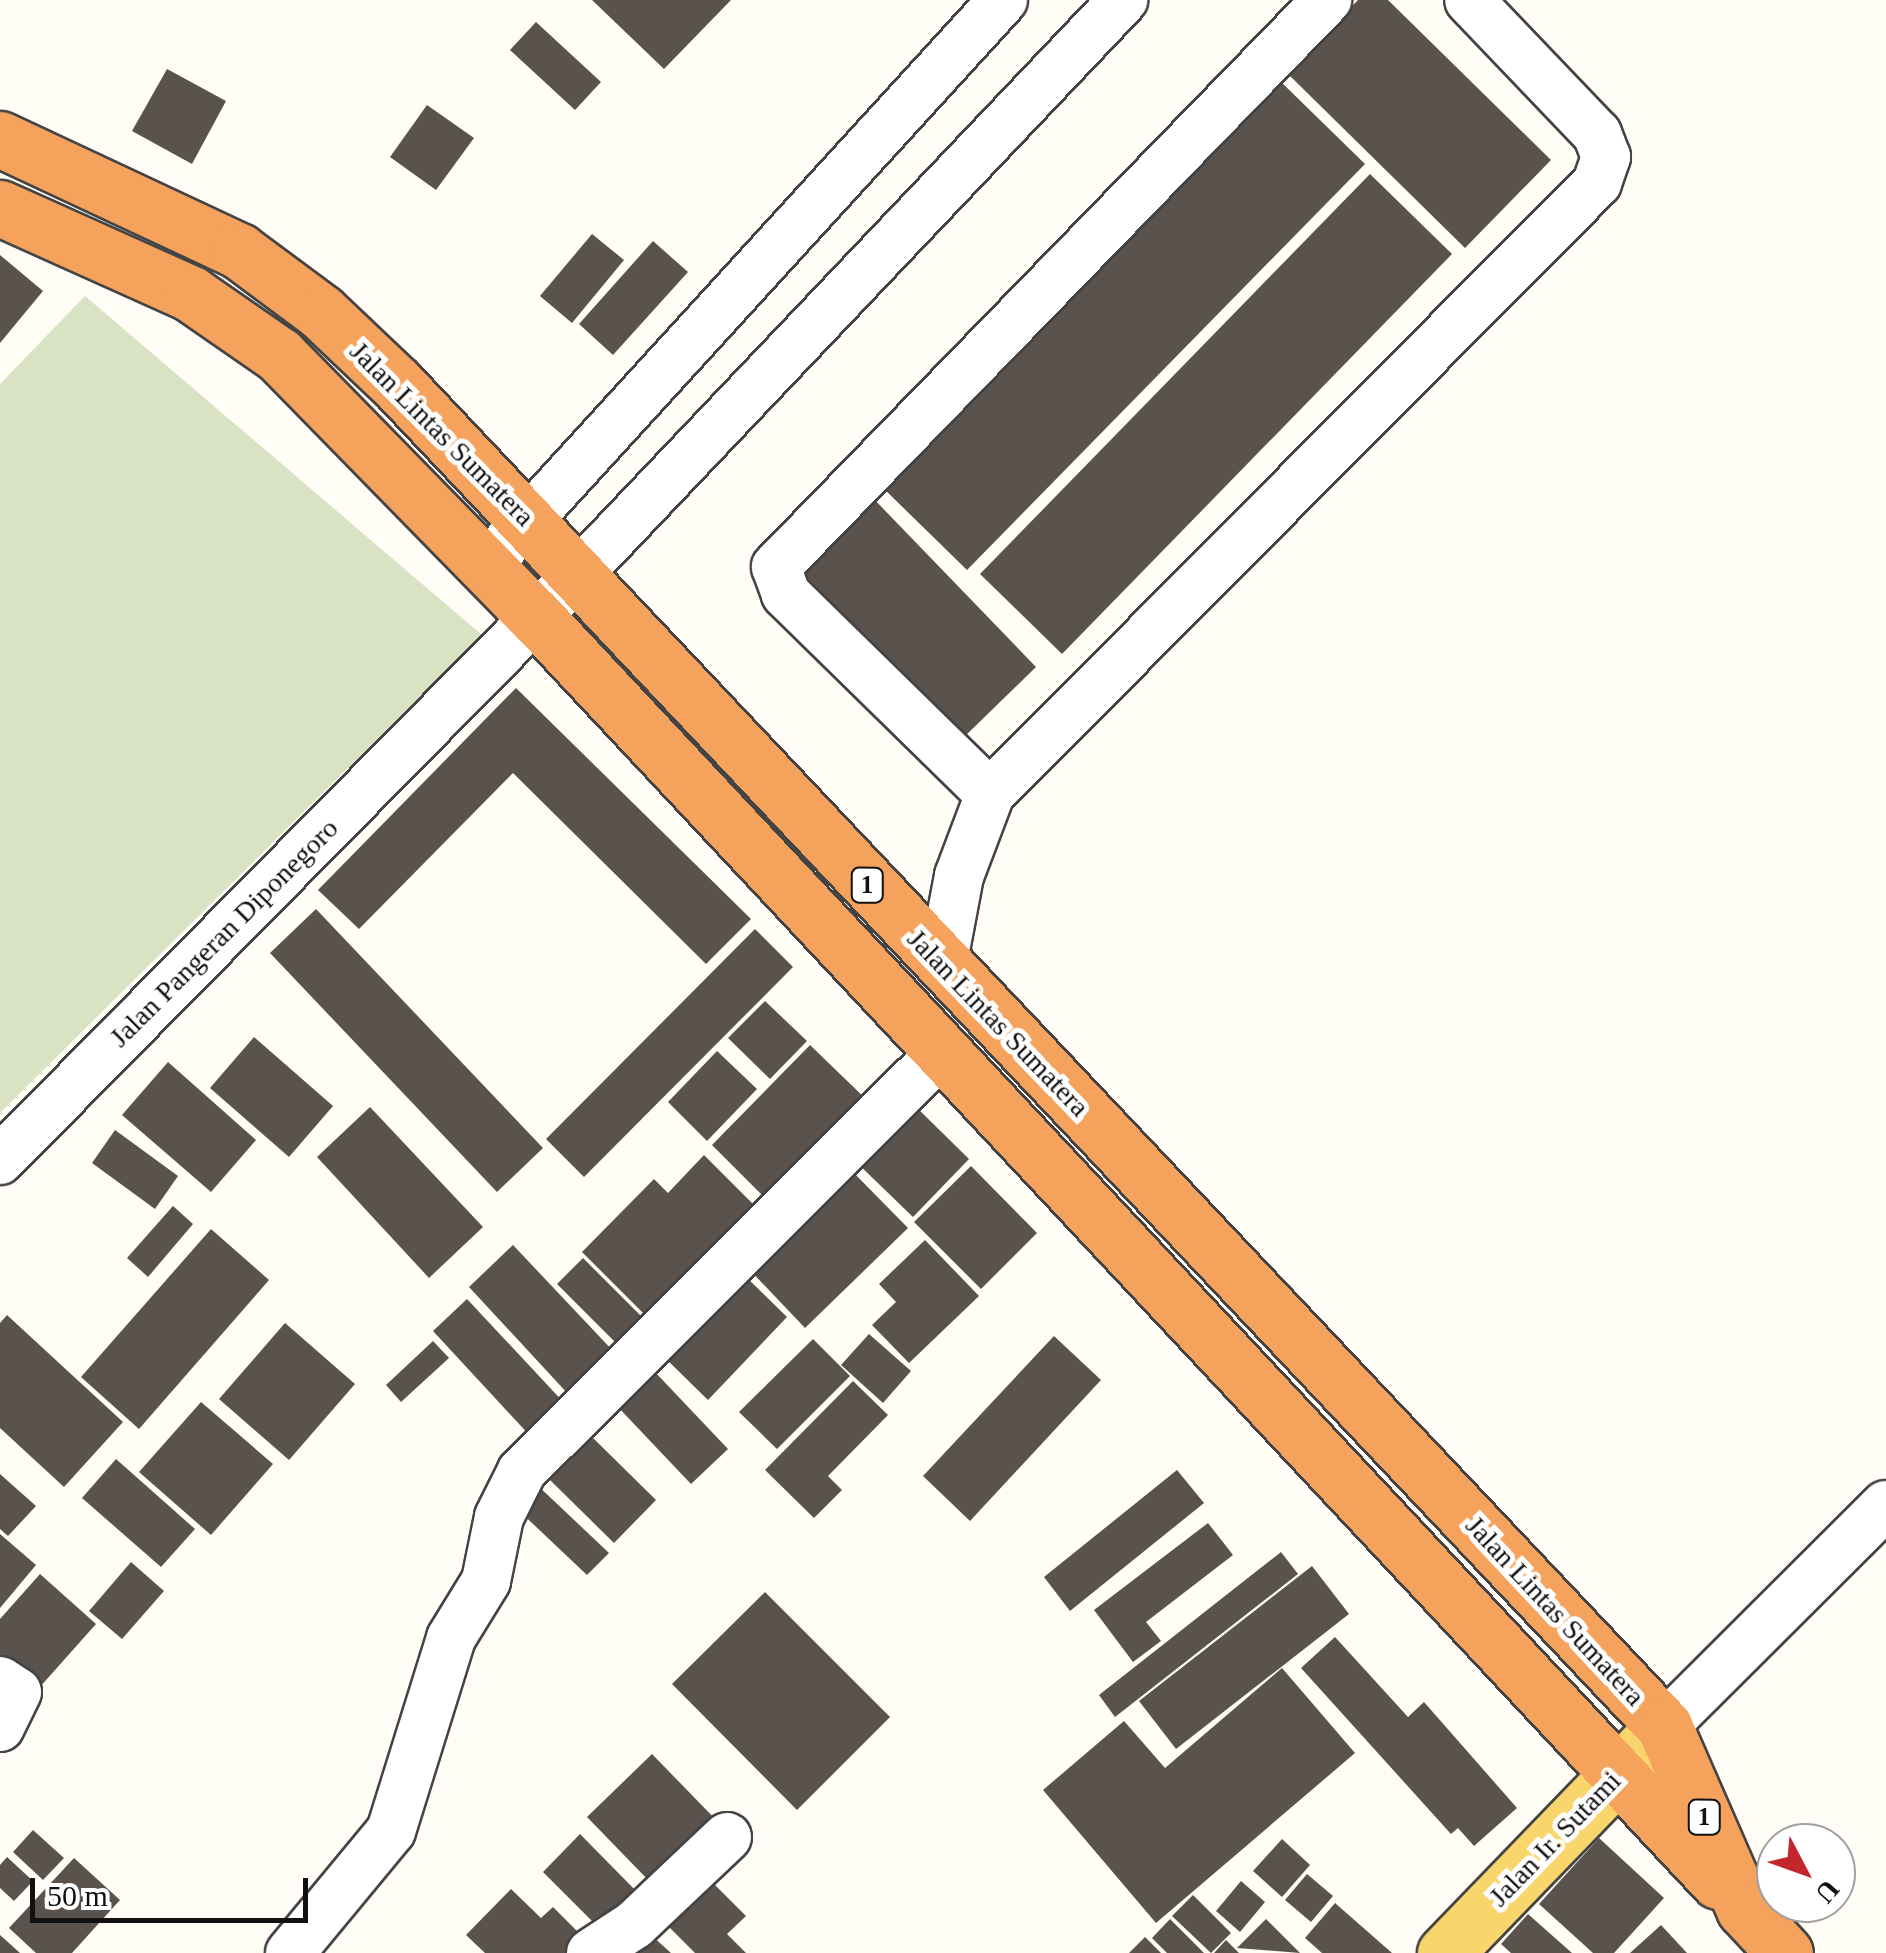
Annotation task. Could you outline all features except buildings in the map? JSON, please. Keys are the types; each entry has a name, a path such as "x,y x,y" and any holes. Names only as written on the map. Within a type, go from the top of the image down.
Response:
{"highway":[{"name":"Jalan Lintas Sumatera","path":"0,139 239,251 372,360 1664,1726 1744,1909 1785,1953"},
{"path":"0,208 191,294 279,356 535,616 939,1056 1744,1909"}],"main road":[{"name":"Jalan Ir. Sutami","path":"1446,1953 1664,1726"}],"street":[{"path":"485,568 1004,0"},
{"name":"Jalan Pangeran Diponegoro","path":"0,1160 578,574 1123,0"},
{"path":"990,794 786,594 776,567 1326,0"},
{"path":"942,966 959,876 990,794 1596,183 1606,157 1597,134 1469,0"},
{"path":"290,1953 391,1831 451,1638 486,1581 498,1517 522,1471 939,1056"},
{"path":"1664,1726 1886,1505"},
{"path":"0,1681 17,1692 0,1728"},
{"path":"591,1953 634,1925 728,1837"}],"green space":[{"path":"85,296 482,635 0,1113 0,384"}]}
